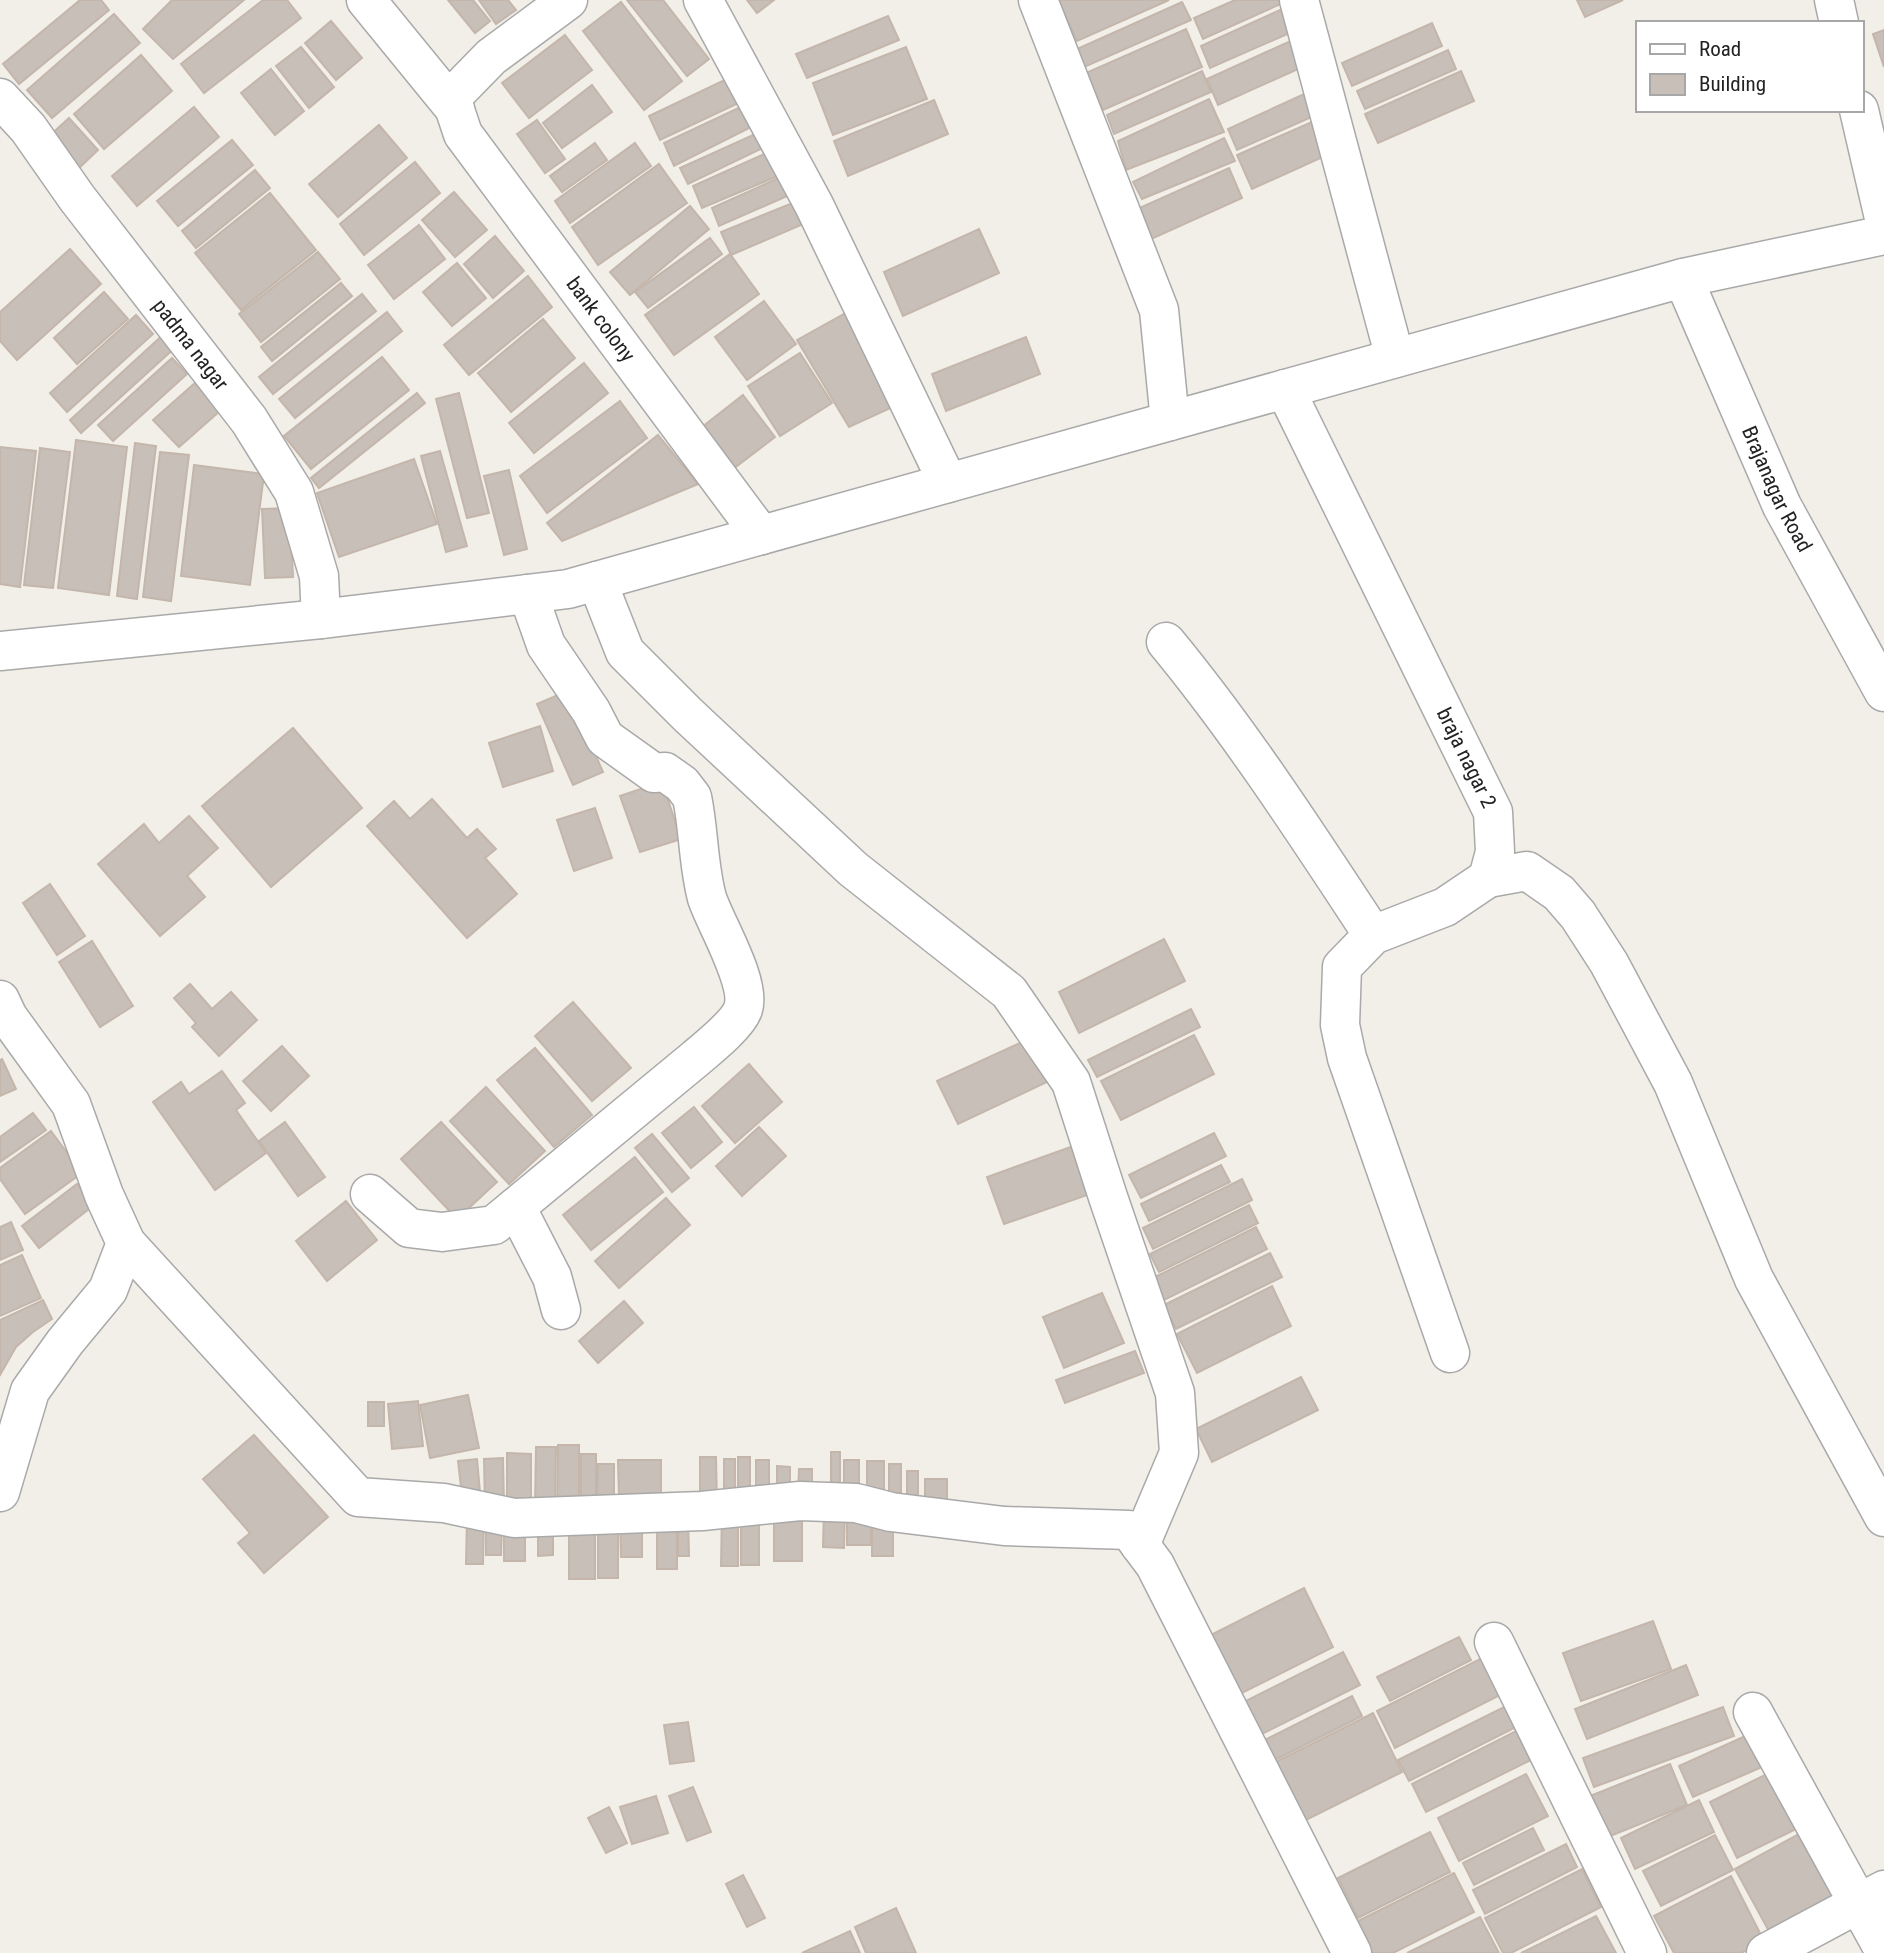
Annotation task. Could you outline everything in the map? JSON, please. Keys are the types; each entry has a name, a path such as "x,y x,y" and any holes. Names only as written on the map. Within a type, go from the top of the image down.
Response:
{"street":[{"name":"bank colony","path":"366,0 453,104 463,134 761,536"},
{"path":"453,104 491,57 568,0"},
{"path":"703,0 814,205 948,483"},
{"path":"1038,0 1159,310 1170,421"},
{"path":"1299,0 1395,358"},
{"path":"1834,0 1839,21"},
{"name":"padma nagar","path":"0,98 28,128 77,198 249,419 288,482 294,492 319,576 321,620"},
{"path":"1859,112 1884,218"},
{"path":"0,651 321,620 568,589 1683,278 1884,235"},
{"name":"Brajanagar Road","path":"1683,278 1782,506 1884,692"},
{"name":"braja nagar 2","path":"1285,389 1493,812 1495,852 1488,878"},
{"path":"597,581 625,652 688,715 853,869 1009,992 1071,1082 1175,1393 1179,1453 1140,1545"},
{"path":"370,1194 409,1228 442,1232 494,1225 721,1037 743,1010 744,997 726,936 707,898 692,797 682,784 665,772 654,773 605,738 591,711 546,645 528,594"},
{"path":"1166,642 1219,708 1297,819 1373,935"},
{"path":"1450,1353 1348,1058 1340,1025 1342,967 1373,935 1445,907 1488,878 1527,871 1559,893 1578,915 1609,963 1673,1083 1754,1279 1884,1517"},
{"path":"0,1000 8,1017 71,1104 104,1195 126,1243 358,1497 444,1503 514,1518 702,1511 800,1501 856,1503 891,1512 1004,1526 1129,1530 1155,1565 1352,1953"},
{"path":"516,1207 552,1277 561,1310"},
{"path":"0,1492 30,1391 65,1342 108,1290 126,1243"},
{"path":"1494,1642 1647,1953"},
{"path":"1753,1712 1871,1897 1884,1950"},
{"path":"1766,1953 1871,1897"}],"building":[{"path":"80,0 101,0 109,10 19,84 3,64"},
{"path":"172,0 244,0 173,59 143,29"},
{"path":"263,0 287,0 301,18 204,93 181,64"},
{"path":"448,0 473,0 490,21 475,33"},
{"path":"479,0 508,0 516,10 496,24"},
{"path":"627,0 663,0 709,59 687,76"},
{"path":"747,0 774,0 757,13"},
{"path":"1058,0 1169,0 1077,41"},
{"path":"1235,0 1285,2 1203,39 1194,18"},
{"path":"1577,0 1623,0 1585,17"},
{"path":"621,2 682,81 644,110 583,31"},
{"path":"1182,2 1191,20 1075,71 1068,53"},
{"path":"1282,9 1292,32 1210,68 1201,46"},
{"path":"114,14 140,43 52,118 27,90"},
{"path":"888,16 899,40 807,78 796,54"},
{"path":"331,21 362,58 336,80 305,43"},
{"path":"1432,23 1442,46 1352,86 1342,63"},
{"path":"1186,29 1202,67 1103,110 1086,73"},
{"path":"1884,30 1884,67 1873,34"},
{"path":"565,35 592,70 529,118 502,83"},
{"path":"1295,39 1307,65 1218,105 1207,79"},
{"path":"301,47 334,87 309,108 276,66"},
{"path":"906,47 927,99 833,135 813,83"},
{"path":"1448,50 1456,69 1365,109 1357,91"},
{"path":"141,55 172,91 104,149 74,114"},
{"path":"271,69 304,111 275,135 241,93"},
{"path":"1202,71 1211,92 1114,134 1107,115"},
{"path":"1461,71 1474,101 1378,143 1365,114"},
{"path":"735,75 745,100 660,140 649,116"},
{"path":"592,85 612,112 562,148 543,123"},
{"path":"1315,89 1325,111 1237,150 1228,129"},
{"path":"1209,99 1224,132 1126,170 1118,141"},
{"path":"934,100 948,134 848,176 834,141"},
{"path":"749,103 761,122 674,166 664,143"},
{"path":"194,107 219,137 137,206 112,176"},
{"path":"69,118 98,150 76,171 46,139"},
{"path":"1321,118 1336,151 1252,189 1237,155"},
{"path":"537,120 565,159 545,173 517,134"},
{"path":"379,125 407,158 338,217 309,184"},
{"path":"764,130 771,144 688,184 680,168"},
{"path":"1224,138 1235,161 1142,199 1133,182"},
{"path":"232,140 253,165 178,226 157,201"},
{"path":"595,143 607,160 562,192 550,176"},
{"path":"635,143 651,166 570,223 555,201"},
{"path":"773,150 785,173 702,208 693,186"},
{"path":"415,162 440,193 364,255 340,224"},
{"path":"659,164 687,203 598,265 572,227"},
{"path":"1229,168 1242,198 1149,240 1135,210"},
{"path":"255,170 270,188 196,248 182,231"},
{"path":"785,175 794,193 719,226 712,208"},
{"path":"454,192 487,230 455,257 422,220"},
{"path":"270,193 316,250 241,310 195,253"},
{"path":"800,200 808,222 731,255 721,232"},
{"path":"690,206 709,229 630,295 610,272"},
{"path":"419,225 445,259 394,299 368,265"},
{"path":"979,229 999,273 903,316 884,272"},
{"path":"495,236 524,271 493,298 464,264"},
{"path":"710,238 722,254 648,308 635,292"},
{"path":"70,249 101,284 17,360 0,341 0,312"},
{"path":"318,252 340,279 261,342 239,314"},
{"path":"730,254 759,294 674,355 645,315"},
{"path":"457,263 486,298 452,326 423,292"},
{"path":"528,276 552,307 469,375 444,345"},
{"path":"341,283 352,296 272,361 261,347"},
{"path":"104,292 128,319 77,364 54,338"},
{"path":"362,294 376,311 273,394 259,377"},
{"path":"764,301 796,344 747,380 715,337"},
{"path":"853,309 897,405 849,427 797,340"},
{"path":"387,312 402,331 295,418 279,399"},
{"path":"136,315 153,334 67,412 50,393"},
{"path":"543,319 575,358 511,412 478,373"},
{"path":"165,333 177,346 81,433 70,420"},
{"path":"1026,337 1040,374 946,411 932,374"},
{"path":"800,353 832,403 780,436 748,386"},
{"path":"382,357 409,390 311,469 284,436"},
{"path":"172,358 187,374 113,441 98,425"},
{"path":"584,363 608,393 534,453 509,423"},
{"path":"195,383 220,411 179,447 153,420"},
{"path":"417,393 425,403 319,488 311,478"},
{"path":"459,393 489,513 467,518 436,399"},
{"path":"743,395 775,437 729,472 697,431"},
{"path":"620,401 647,438 547,513 520,476"},
{"path":"658,435 698,484 562,541 547,523"},
{"path":"76,440 127,447 109,595 58,588"},
{"path":"135,443 156,446 137,599 117,596"},
{"path":"0,447 36,451 20,587 0,584"},
{"path":"40,448 70,452 53,588 24,585"},
{"path":"440,451 467,546 446,552 421,456"},
{"path":"160,452 189,455 171,601 143,597"},
{"path":"414,459 437,524 339,557 317,493"},
{"path":"194,465 264,474 250,585 181,576"},
{"path":"509,470 527,549 504,555 484,476"},
{"path":"290,508 293,577 265,578 262,509"},
{"path":"567,691 603,772 573,785 537,704"},
{"path":"540,726 553,771 503,787 489,743"},
{"path":"293,728 362,808 271,887 202,806"},
{"path":"662,782 681,839 640,852 620,796"},
{"path":"432,799 467,838 477,829 496,849 485,858 517,894 467,938 367,826 394,801 410,819"},
{"path":"595,808 612,858 574,871 557,820"},
{"path":"189,816 218,848 187,876 205,897 160,936 98,864 144,824 159,843"},
{"path":"50,884 85,936 57,955 23,903"},
{"path":"1164,939 1185,981 1079,1033 1059,992"},
{"path":"92,941 133,1006 100,1027 59,962"},
{"path":"190,984 212,1009 231,992 257,1020 219,1056 192,1027 196,1023 174,998"},
{"path":"573,1002 631,1068 592,1101 535,1036"},
{"path":"1191,1009 1200,1027 1097,1077 1088,1060"},
{"path":"1194,1035 1214,1074 1121,1120 1101,1081"},
{"path":"1031,1038 1051,1080 958,1124 937,1081"},
{"path":"282,1046 309,1076 271,1111 243,1081"},
{"path":"535,1048 592,1115 554,1147 497,1080"},
{"path":"2,1059 16,1089 0,1096 0,1060"},
{"path":"749,1064 782,1102 735,1143 702,1106"},
{"path":"222,1071 245,1103 236,1110 266,1153 215,1190 153,1102 181,1082 189,1094"},
{"path":"486,1087 545,1151 509,1184 450,1121"},
{"path":"694,1107 722,1142 691,1168 662,1133"},
{"path":"33,1113 46,1130 0,1162 0,1137"},
{"path":"285,1122 325,1177 298,1196 259,1141"},
{"path":"441,1122 497,1182 457,1219 401,1159"},
{"path":"759,1127 786,1156 742,1196 716,1166"},
{"path":"51,1131 82,1173 25,1214 0,1179 0,1168"},
{"path":"1214,1133 1226,1156 1141,1198 1129,1175"},
{"path":"652,1134 689,1178 672,1192 635,1148"},
{"path":"1076,1145 1093,1193 1004,1224 987,1177"},
{"path":"635,1157 663,1192 591,1250 563,1215"},
{"path":"1221,1165 1230,1182 1149,1221 1141,1204"},
{"path":"1242,1179 1252,1200 1153,1249 1143,1228"},
{"path":"77,1184 94,1205 39,1248 22,1226"},
{"path":"666,1198 690,1225 619,1288 595,1261"},
{"path":"346,1201 377,1240 327,1281 296,1241"},
{"path":"1249,1205 1258,1223 1159,1272 1150,1254"},
{"path":"11,1222 23,1250 0,1260 0,1227"},
{"path":"1256,1227 1267,1249 1164,1300 1153,1278"},
{"path":"1270,1253 1282,1277 1176,1329 1164,1305"},
{"path":"22,1255 41,1298 0,1316 0,1265"},
{"path":"1272,1286 1291,1326 1197,1373 1177,1334"},
{"path":"1102,1293 1124,1343 1064,1368 1043,1317"},
{"path":"43,1300 52,1319 16,1347 0,1375 0,1320"},
{"path":"624,1301 643,1323 598,1363 579,1341"},
{"path":"1135,1351 1144,1373 1065,1403 1056,1380"},
{"path":"1301,1377 1318,1410 1212,1462 1196,1429"},
{"path":"468,1395 479,1448 430,1458 420,1405"},
{"path":"418,1401 423,1446 392,1449 388,1404"},
{"path":"368,1402 384,1402 384,1426 368,1426"},
{"path":"254,1435 328,1517 264,1573 238,1543 250,1533 203,1479"},
{"path":"558,1445 579,1445 579,1509 557,1510"},
{"path":"536,1447 556,1447 555,1507 535,1506"},
{"path":"831,1452 840,1452 840,1489 831,1489"},
{"path":"507,1453 531,1454 531,1512 507,1511"},
{"path":"581,1454 596,1454 596,1506 581,1506"},
{"path":"700,1457 716,1457 717,1505 700,1505"},
{"path":"738,1457 750,1457 750,1498 738,1498"},
{"path":"503,1458 504,1507 485,1507 484,1459"},
{"path":"477,1459 481,1503 463,1505 458,1461"},
{"path":"724,1459 735,1459 735,1503 724,1503"},
{"path":"618,1460 661,1460 661,1498 619,1497"},
{"path":"756,1460 769,1460 769,1495 756,1495"},
{"path":"844,1460 859,1460 859,1493 844,1493"},
{"path":"867,1461 884,1461 884,1496 867,1496"},
{"path":"598,1464 614,1464 614,1497 597,1496"},
{"path":"889,1464 901,1464 901,1504 889,1504"},
{"path":"777,1466 790,1467 790,1499 777,1499"},
{"path":"799,1469 812,1469 812,1495 798,1495"},
{"path":"907,1471 918,1471 918,1507 907,1507"},
{"path":"925,1479 947,1479 947,1508 925,1507"},
{"path":"774,1506 802,1506 802,1561 774,1561"},
{"path":"824,1508 845,1508 844,1548 823,1547"},
{"path":"738,1510 738,1566 721,1566 722,1511"},
{"path":"741,1511 759,1511 759,1565 741,1565"},
{"path":"847,1511 871,1512 871,1545 847,1545"},
{"path":"677,1515 677,1569 657,1569 657,1516"},
{"path":"467,1516 484,1516 483,1564 466,1564"},
{"path":"678,1516 688,1516 689,1556 678,1556"},
{"path":"872,1516 893,1517 893,1556 872,1556"},
{"path":"569,1519 595,1519 595,1579 569,1579"},
{"path":"598,1520 618,1520 618,1578 598,1578"},
{"path":"538,1521 553,1521 553,1555 538,1556"},
{"path":"620,1521 642,1521 642,1557 621,1557"},
{"path":"486,1523 502,1523 501,1555 486,1555"},
{"path":"504,1528 525,1529 525,1561 504,1561"},
{"path":"1304,1588 1333,1647 1234,1697 1205,1638"},
{"path":"1653,1621 1671,1669 1581,1701 1563,1653"},
{"path":"1459,1637 1471,1660 1390,1701 1377,1677"},
{"path":"1343,1652 1360,1685 1248,1741 1232,1708"},
{"path":"1492,1653 1510,1690 1395,1748 1377,1711"},
{"path":"1686,1665 1698,1695 1587,1739 1575,1709"},
{"path":"1352,1696 1362,1716 1275,1760 1265,1740"},
{"path":"1512,1703 1522,1724 1409,1781 1398,1760"},
{"path":"1723,1707 1734,1736 1594,1787 1583,1758"},
{"path":"1373,1713 1402,1772 1298,1824 1268,1766"},
{"path":"688,1722 694,1761 670,1764 664,1725"},
{"path":"1518,1730 1533,1759 1426,1812 1412,1784"},
{"path":"1754,1732 1769,1764 1693,1797 1679,1766"},
{"path":"1670,1764 1687,1805 1608,1837 1590,1796"},
{"path":"1769,1773 1796,1829 1737,1858 1710,1802"},
{"path":"1526,1774 1548,1816 1459,1861 1438,1818"},
{"path":"693,1787 711,1832 687,1841 669,1796"},
{"path":"656,1796 668,1833 632,1844 620,1807"},
{"path":"1699,1800 1714,1832 1635,1869 1621,1838"},
{"path":"609,1807 627,1843 606,1853 588,1818"},
{"path":"1533,1828 1544,1850 1474,1885 1463,1863"},
{"path":"1808,1829 1844,1895 1771,1935 1735,1869"},
{"path":"1430,1832 1450,1872 1358,1918 1338,1878"},
{"path":"1715,1835 1733,1870 1661,1906 1643,1871"},
{"path":"1566,1844 1577,1867 1485,1914 1473,1890"},
{"path":"1582,1869 1601,1907 1511,1953 1503,1953 1485,1918"},
{"path":"1454,1873 1474,1912 1393,1953 1372,1953 1356,1922"},
{"path":"743,1875 765,1918 747,1927 726,1884"},
{"path":"1731,1876 1764,1941 1741,1953 1674,1953 1654,1916"},
{"path":"896,1908 916,1953 866,1953 855,1927"},
{"path":"1596,1916 1616,1953 1521,1953"},
{"path":"1480,1917 1499,1953 1407,1953"},
{"path":"850,1931 860,1953 802,1953"}]}
